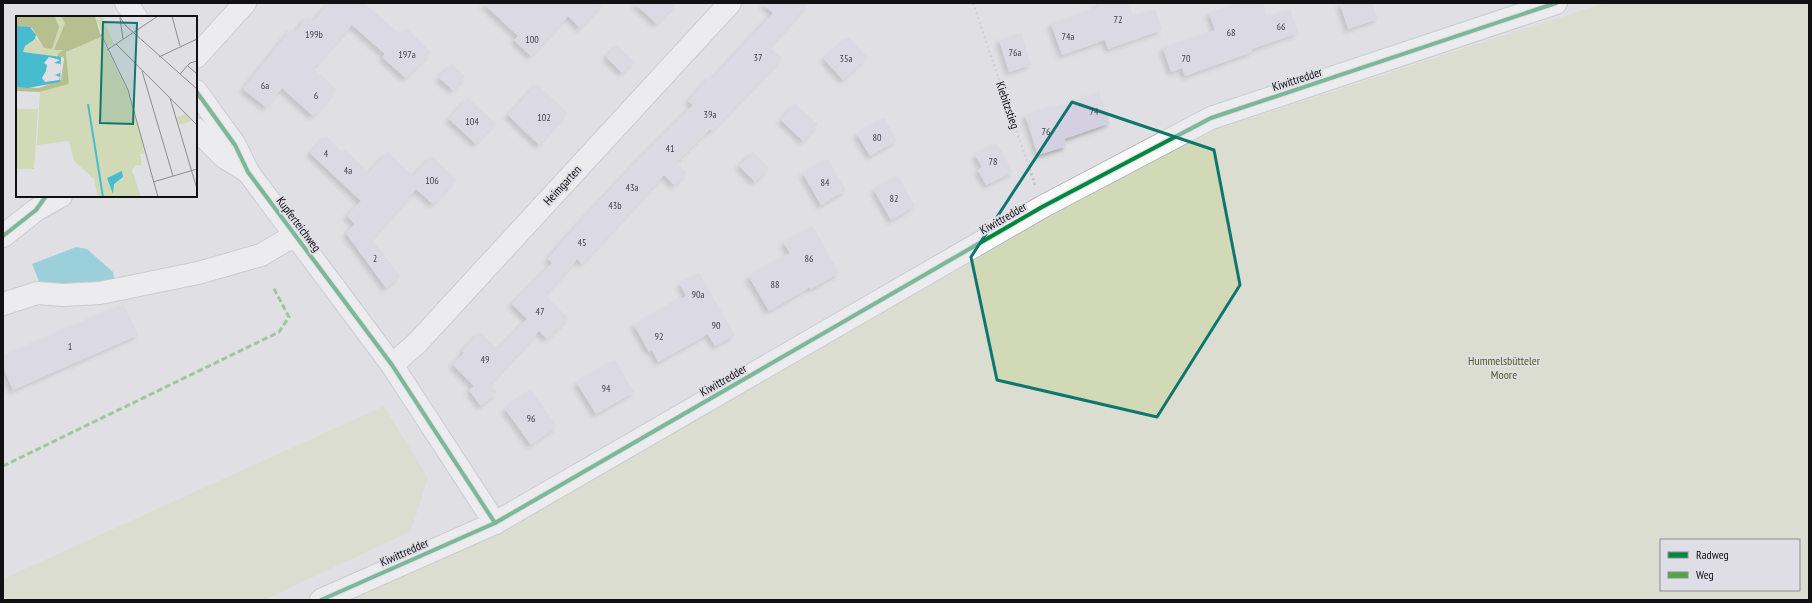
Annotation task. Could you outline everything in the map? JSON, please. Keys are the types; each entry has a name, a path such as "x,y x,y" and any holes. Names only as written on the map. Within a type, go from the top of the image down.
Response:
{"street":[{"path":"126,3 135,16"},
{"path":"197,56 245,3"},
{"name":"Heimgarten","path":"392,365 417,343 730,3"},
{"name":"Kiwittredder","path":"321,600 495,523 1042,207 1211,118 1556,3"},
{"name":"Kupferteichweg","path":"197,92 235,145 248,172 392,365"},
{"name":"Kupferteichweg","path":"197,130 224,156 248,172"},
{"path":"3,236 41,203 58,197"},
{"path":"3,304 37,293 63,295 100,293 198,273 261,255 295,236"},
{"path":"392,365 495,523"}],"highlighted area":[{"path":"1072,102 1214,150 1240,285 1157,417 997,380 971,257"}],"green space":[{"name":"Hummelsbütteler Moore","path":"1605,3 1809,3 1809,600 348,600 501,532 1102,187 1213,130"},
{"path":"384,406 428,478 411,531 264,600 3,600 3,579"}],"water":[{"path":"76,247 87,249 113,272 115,282 93,288 39,281 32,264"}],"building":[{"path":"329,3 364,3 401,35 407,29 431,52 406,78 382,57 385,54 352,25 313,68 337,89 313,116 282,88 266,107 243,89 291,29 295,32 307,17 313,21"},
{"path":"483,3 603,3 580,28 568,16 531,56 514,40 518,36"},
{"path":"634,3 676,3 657,24"},
{"path":"762,3 809,3 769,47 782,58 712,131 710,129 677,162 687,173 674,185 664,175 582,264 577,259 545,295 568,318 547,339 539,331 490,384 497,393 481,406 469,390 474,386 453,365 464,353 462,351 480,332 498,349 527,319 512,304 552,263 548,259 560,244 633,165 693,105 688,101 711,76 713,78 773,13"},
{"path":"1096,3 1128,3 1133,16 1155,9 1162,30 1108,49 1105,40 1062,55 1051,24 1098,7"},
{"path":"1239,3 1263,3 1267,17 1290,9 1298,33 1252,49 1252,52 1185,76 1182,68 1171,72 1163,48 1215,30 1209,13"},
{"path":"1340,3 1372,3 1378,19 1348,29"},
{"path":"1021,33 1031,65 1009,72 999,40"},
{"path":"849,37 867,57 843,80 824,59"},
{"path":"617,45 634,61 622,73 606,57"},
{"path":"452,64 465,76 453,90 439,78"},
{"path":"537,84 567,112 539,145 508,115"},
{"path":"1099,92 1110,123 1064,139 1067,146 1038,155 1025,115 1054,106 1054,108"},
{"path":"468,98 495,123 476,144 449,119"},
{"path":"795,104 818,124 803,141 781,120"},
{"path":"884,118 897,140 870,156 857,134"},
{"path":"326,136 342,152 345,150 369,172 388,152 413,176 432,156 456,179 433,204 416,189 372,239 400,276 386,288 346,233 355,224 347,216 361,201 310,153"},
{"path":"997,143 1013,172 986,185 978,170 982,167 975,155"},
{"path":"753,152 769,168 755,182 739,166"},
{"path":"828,159 846,190 821,205 803,174"},
{"path":"898,176 915,206 891,220 874,190"},
{"path":"813,226 839,273 811,289 810,287 769,311 749,277 790,253 784,243"},
{"path":"699,273 735,335 715,346 708,334 658,362 652,350 649,352 634,325 686,296 680,284"},
{"path":"124,304 138,335 13,390 3,367 3,356"},
{"path":"615,360 634,392 596,414 577,383"},
{"path":"531,390 557,426 531,445 505,409"}],"marked path":[{"path":"3,466 279,332 289,317 273,287"}],"cycle path":[{"path":"321,600 495,523 1042,207 1211,118 1556,3"},
{"path":"197,92 235,145 248,172 392,365 495,523"},
{"path":"3,236 36,210 45,197"}]}
